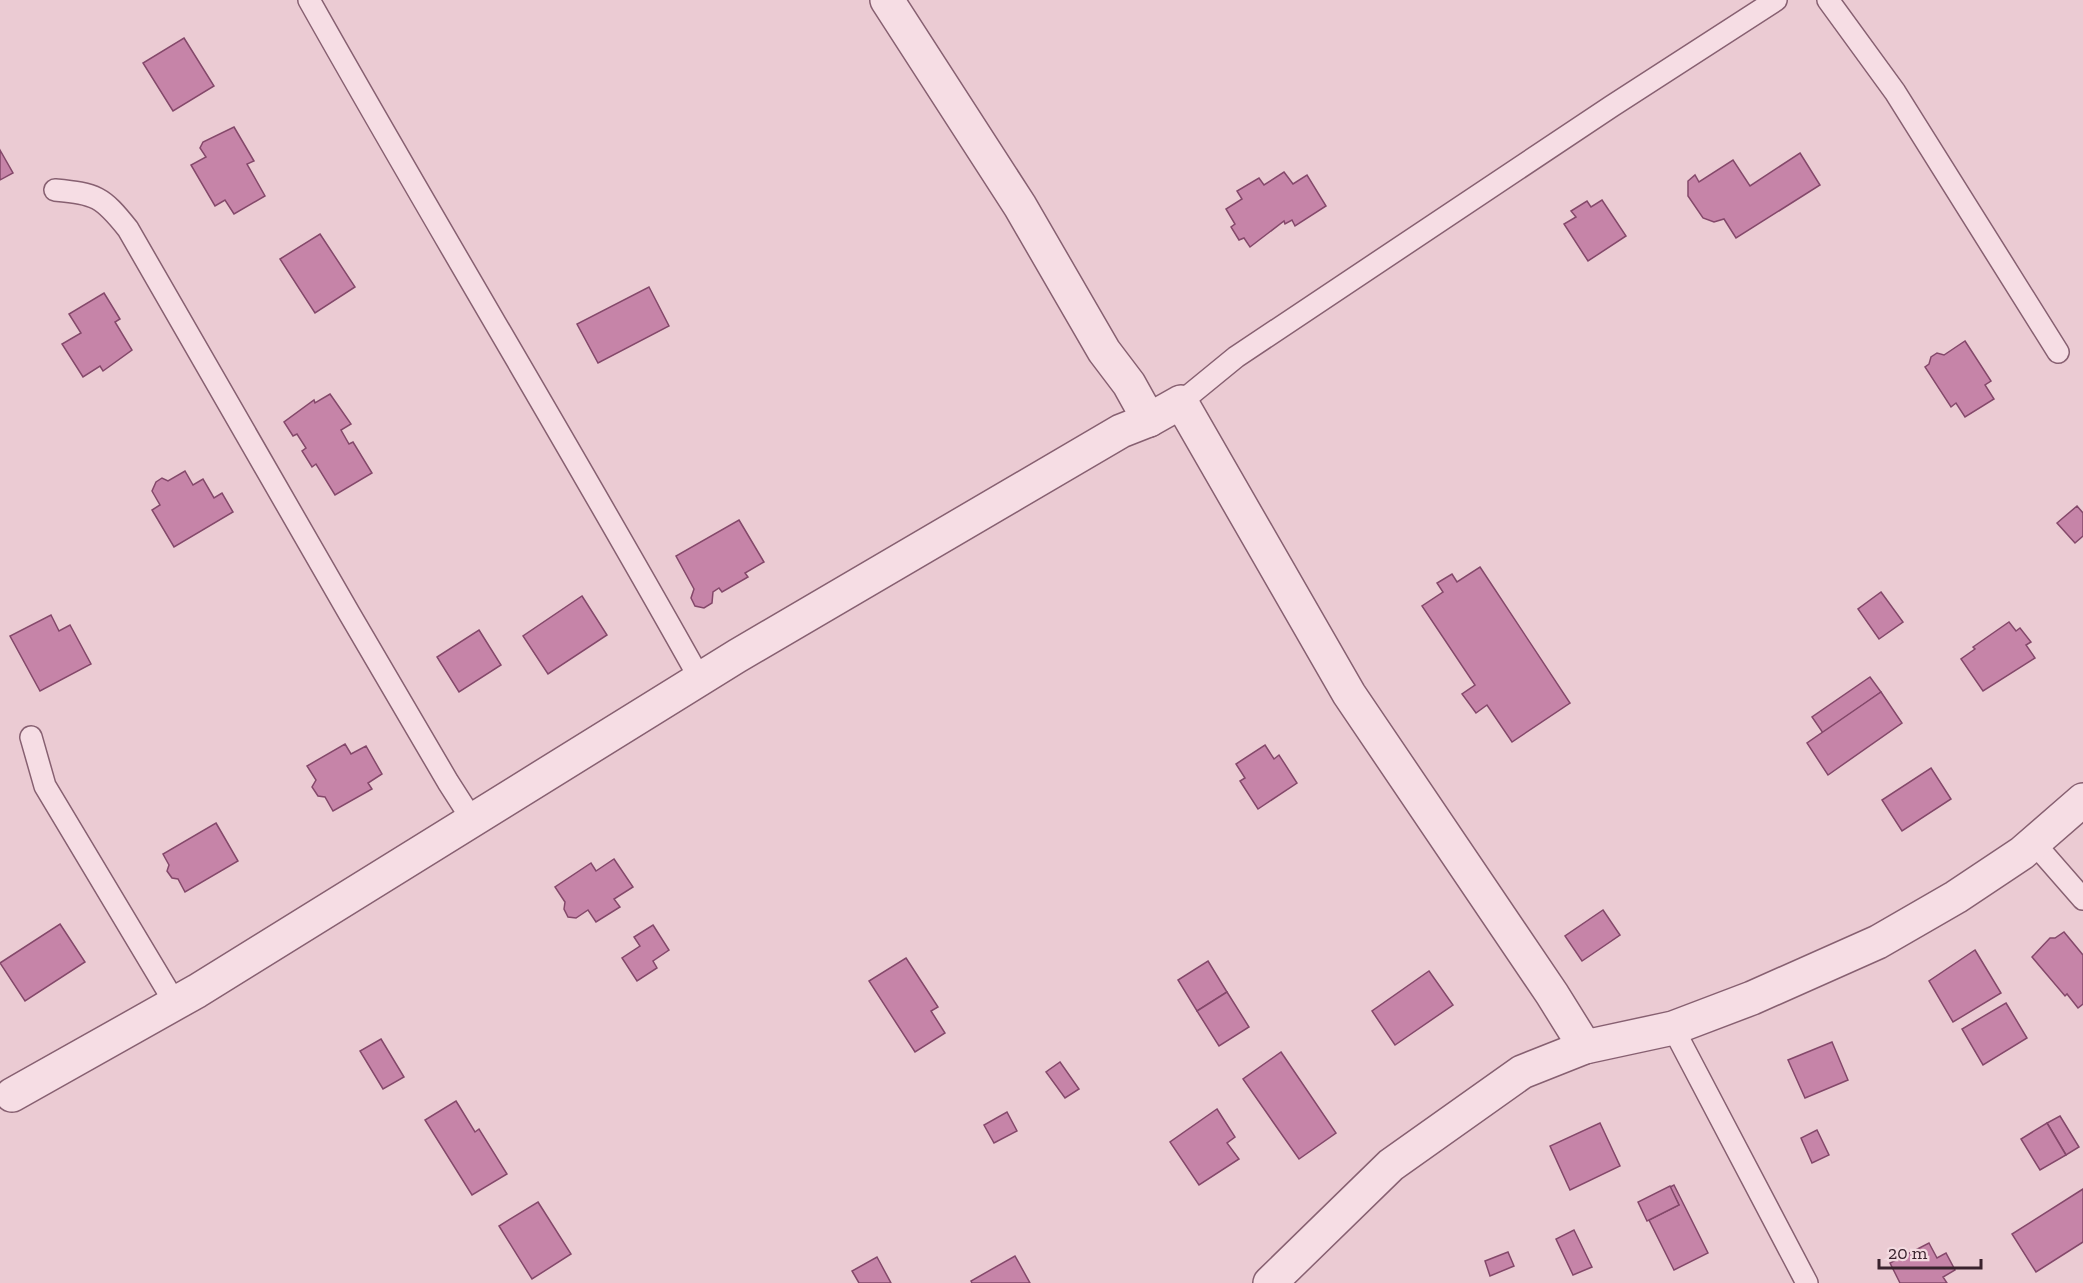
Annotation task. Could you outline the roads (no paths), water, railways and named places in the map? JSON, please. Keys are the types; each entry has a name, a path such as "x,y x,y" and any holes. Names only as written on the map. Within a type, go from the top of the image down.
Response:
{"street":[{"path":"887,0 1020,206 1104,351 1129,384 1149,420"},
{"path":"12,1095 175,1003 700,679 1111,437 1181,402 1349,694 1552,994 1585,1047"},
{"path":"1270,1283 1391,1165 1522,1072 1585,1047 1673,1028 1792,981 1878,942 1956,897 2034,843 2083,800"}],"lane":[{"path":"309,0 408,176 600,498 700,679"},
{"path":"1181,402 1236,357 1612,106 1776,0"},
{"path":"1828,0 1895,92 2058,352"},
{"path":"55,190 87,193 108,204 128,229 349,614 473,821"},
{"path":"31,737 45,786 175,1003"},
{"path":"2034,843 2083,899"},
{"path":"1673,1028 1807,1283"}]}
